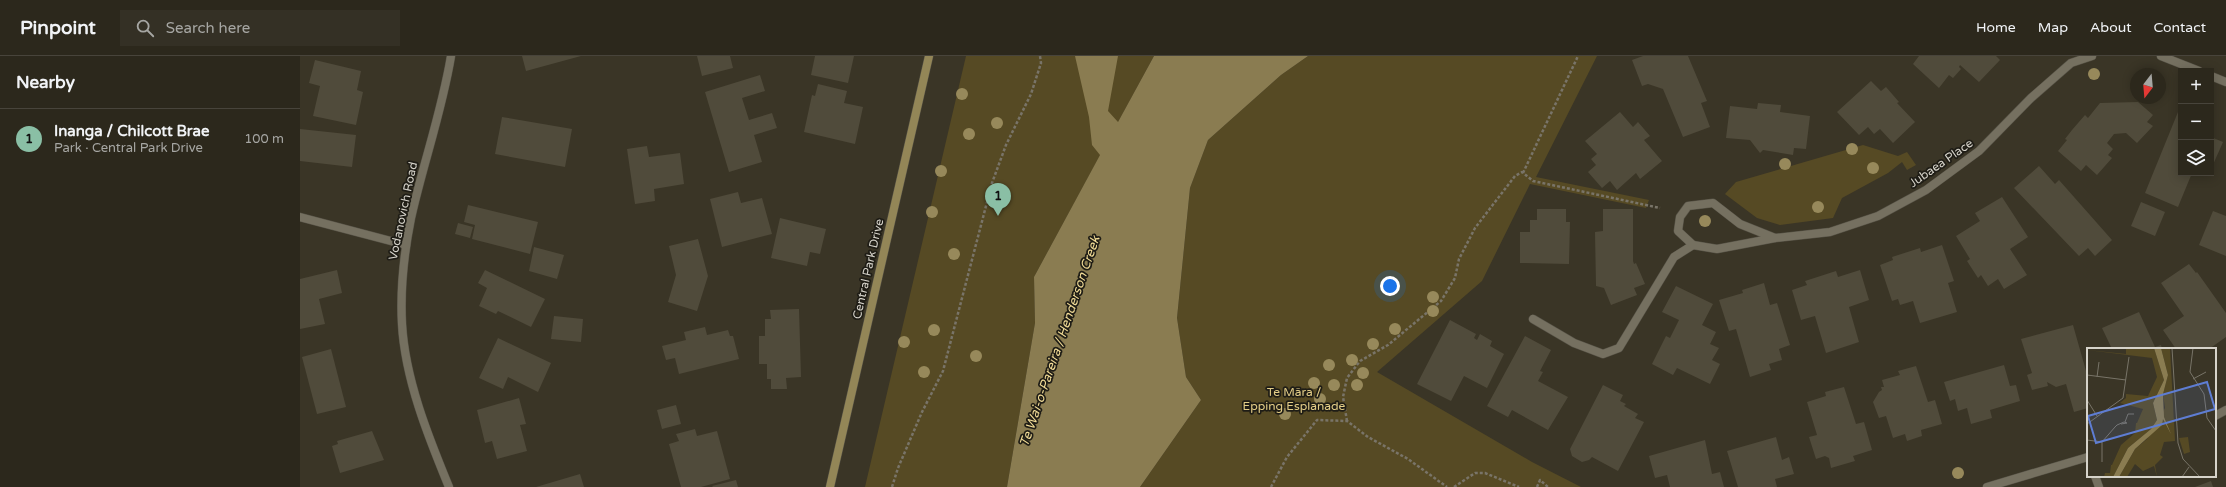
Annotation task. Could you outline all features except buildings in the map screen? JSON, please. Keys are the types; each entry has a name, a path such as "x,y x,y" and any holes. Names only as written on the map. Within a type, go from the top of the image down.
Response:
{"main road":[{"name":"Central Park Drive","path":"830,487 929,56"}],"street":[{"name":"Vodanovich Road","path":"449,487 422,414 407,359 402,325 401,300 406,245 451,56"},
{"name":"Jubaea Place","path":"1775,238 1740,224 1713,203 1688,206 1680,217 1678,231 1693,245 1717,249 1775,238 1830,232 1878,216 1918,195 1985,147 2031,98 2071,63 2092,56"},
{"path":"2161,56 2191,68"},
{"path":"2214,77 2226,82"},
{"path":"300,217 406,245"},
{"path":"1533,319 1574,343 1603,354 1619,348 1674,257 1693,245"},
{"path":"2216,415 2226,410"},
{"path":"1987,487 2087,457"},
{"path":"2096,477 2098,487"}],"path":[{"path":"892,487 898,468 919,419 943,371 992,183 1006,145 1031,94 1041,63 1040,56"},
{"path":"1347,421 1343,397 1347,378 1360,361 1388,345 1441,301 1455,278 1459,259 1475,228 1515,176 1523,173 1578,56"},
{"path":"1523,173 1533,181 1660,208"},
{"path":"1270,487 1287,457 1317,420 1347,421 1368,437 1408,459 1447,487"},
{"path":"1454,487 1475,473 1485,473 1519,487"},
{"path":"1537,487 1540,480 1548,487"}],"green space":[{"path":"966,56 1154,56 1034,277 1035,323 1007,487 865,487"},
{"name":"Te Māra / Epping Esplanade","path":"1308,56 1597,56 1536,177 1649,200 1646,208 1530,184 1482,281 1377,372 1532,462 1581,487 1140,487 1201,400 1186,377 1177,318 1190,188 1208,140 1281,75"},
{"path":"1863,145 1898,156 1907,152 1916,165 1907,170 1902,162 1888,173 1842,198 1833,218 1780,225 1757,218 1725,194 1736,182"}],"water":[{"name":"Te Wai-o-Pareira / Henderson Creek","path":"1075,56 1118,56 1108,111 1118,122 1154,56 1308,56 1281,75 1208,140 1190,188 1177,318 1186,377 1201,400 1140,487 1007,487 1035,323 1034,277 1100,155 1092,145 1089,117"}],"place":[{"name":"Inanga / Chilcott Brae","path":"998,216"}]}
